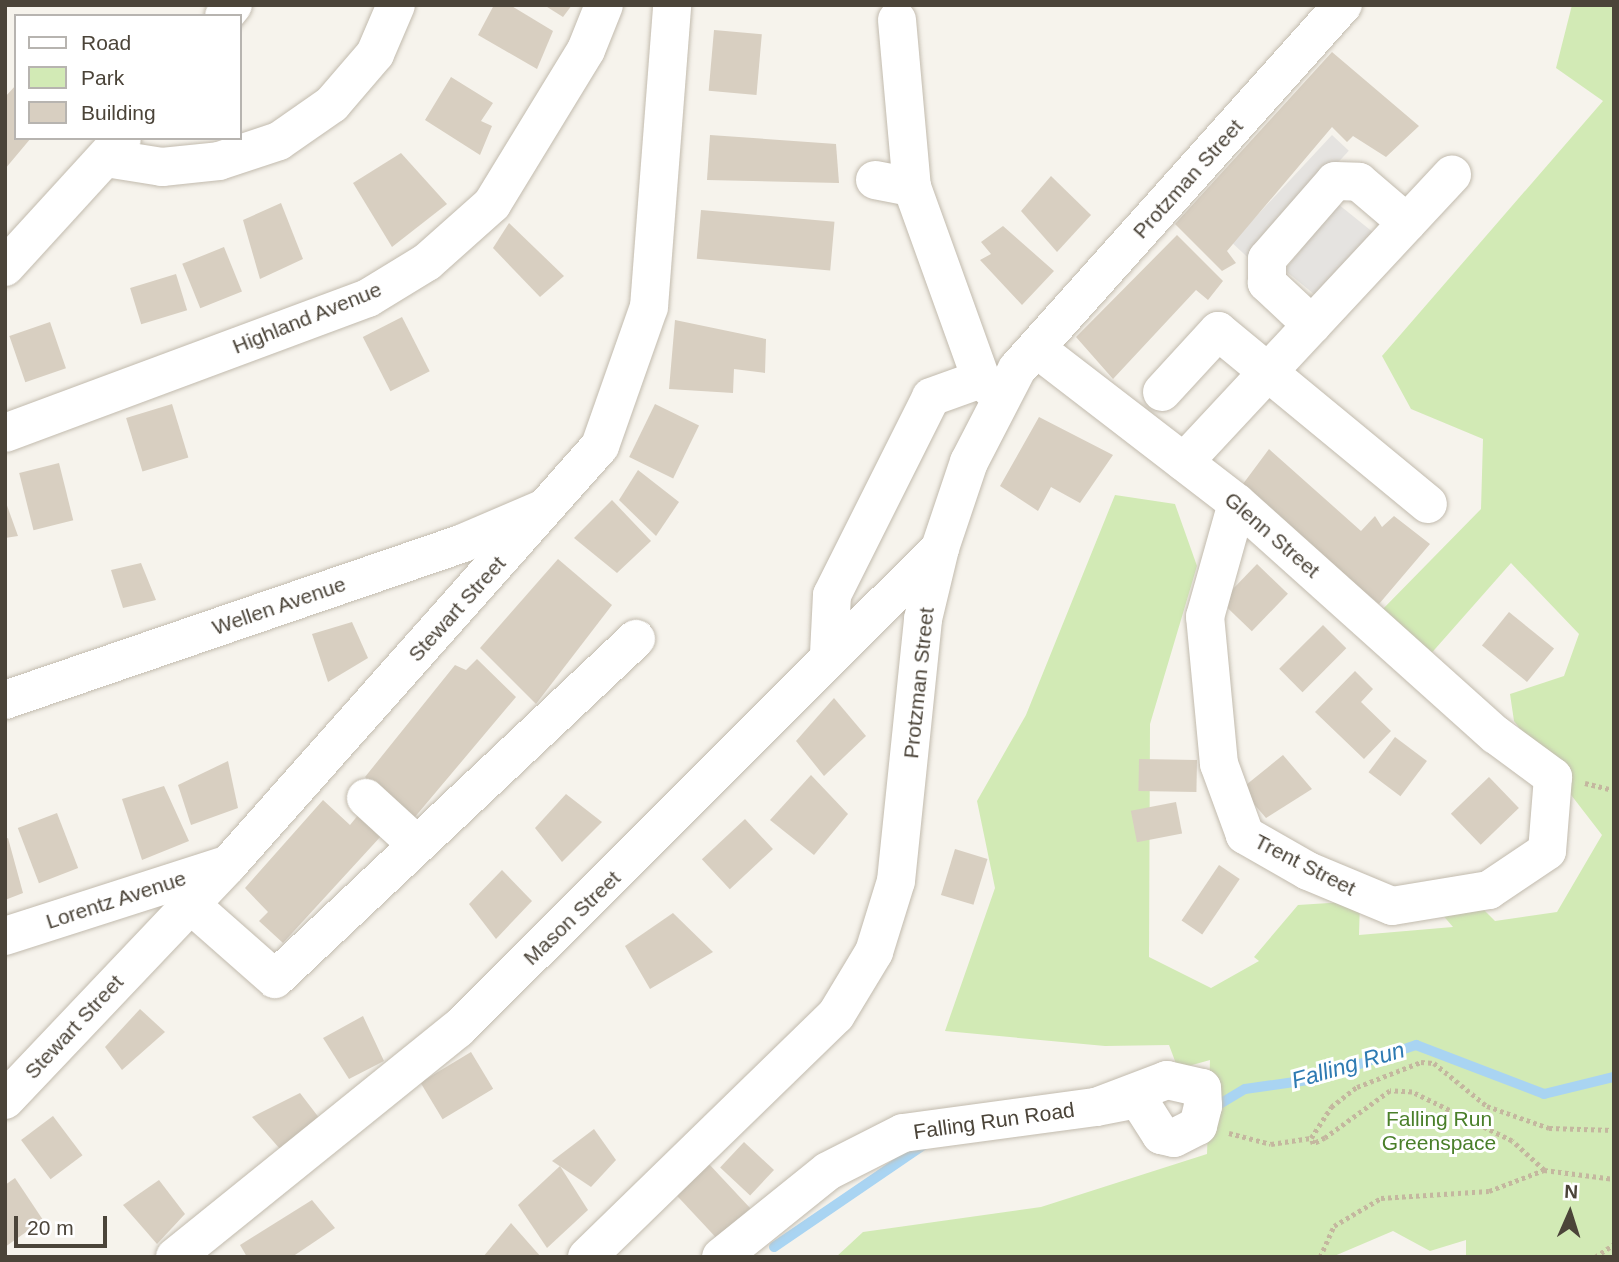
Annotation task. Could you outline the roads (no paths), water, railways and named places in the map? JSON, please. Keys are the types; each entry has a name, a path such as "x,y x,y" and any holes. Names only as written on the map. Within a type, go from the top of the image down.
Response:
{"street":[{"path":"5,267 114,148 162,167 208,162 279,141 332,104 374,54 396,5"},
{"name":"Highland Avenue","path":"5,433 368,298 427,262 492,204 586,50 604,5"},
{"name":"Stewart Street","path":"5,1100 228,864 600,446 649,307 672,5"},
{"name":"Protzman Street","path":"587,1257 836,1016 874,952 896,881 923,619 940,548 992,390 1037,349 1343,5"},
{"path":"829,654 832,595 931,397 992,390 912,187 897,20"},
{"path":"1184,462 1452,175"},
{"path":"875,180 912,187"},
{"path":"1312,325 1267,282 1267,259 1335,181 1359,182 1407,223"},
{"path":"1162,392 1218,331 1265,373 1428,504"},
{"name":"Glenn Street","path":"1037,349 1237,503 1496,735"},
{"name":"Trent Street","path":"1237,503 1205,617 1219,764 1245,835 1308,872 1392,906 1489,890 1547,851 1553,776 1496,735"},
{"name":"Wellen Avenue","path":"5,700 463,543 550,505"},
{"name":"Mason Street","path":"175,1257 458,1029 829,654 940,548"},
{"path":"190,905 275,979 414,842 636,639"},
{"path":"366,798 414,842"},
{"name":"Lorentz Avenue","path":"5,936 228,864"},
{"name":"Falling Run Road","path":"721,1257 828,1171 902,1133 1097,1107 1167,1080 1189,1082 1202,1088 1198,1126"}],"waterway":[{"name":"Falling Run","path":"1213,1108 1245,1089 1315,1079 1416,1045 1544,1094 1614,1077"},
{"name":"Falling Run","path":"774,1247 925,1144"}],"park label":[{"name":"Falling Run Greenspace","path":"1439,1131"}]}
